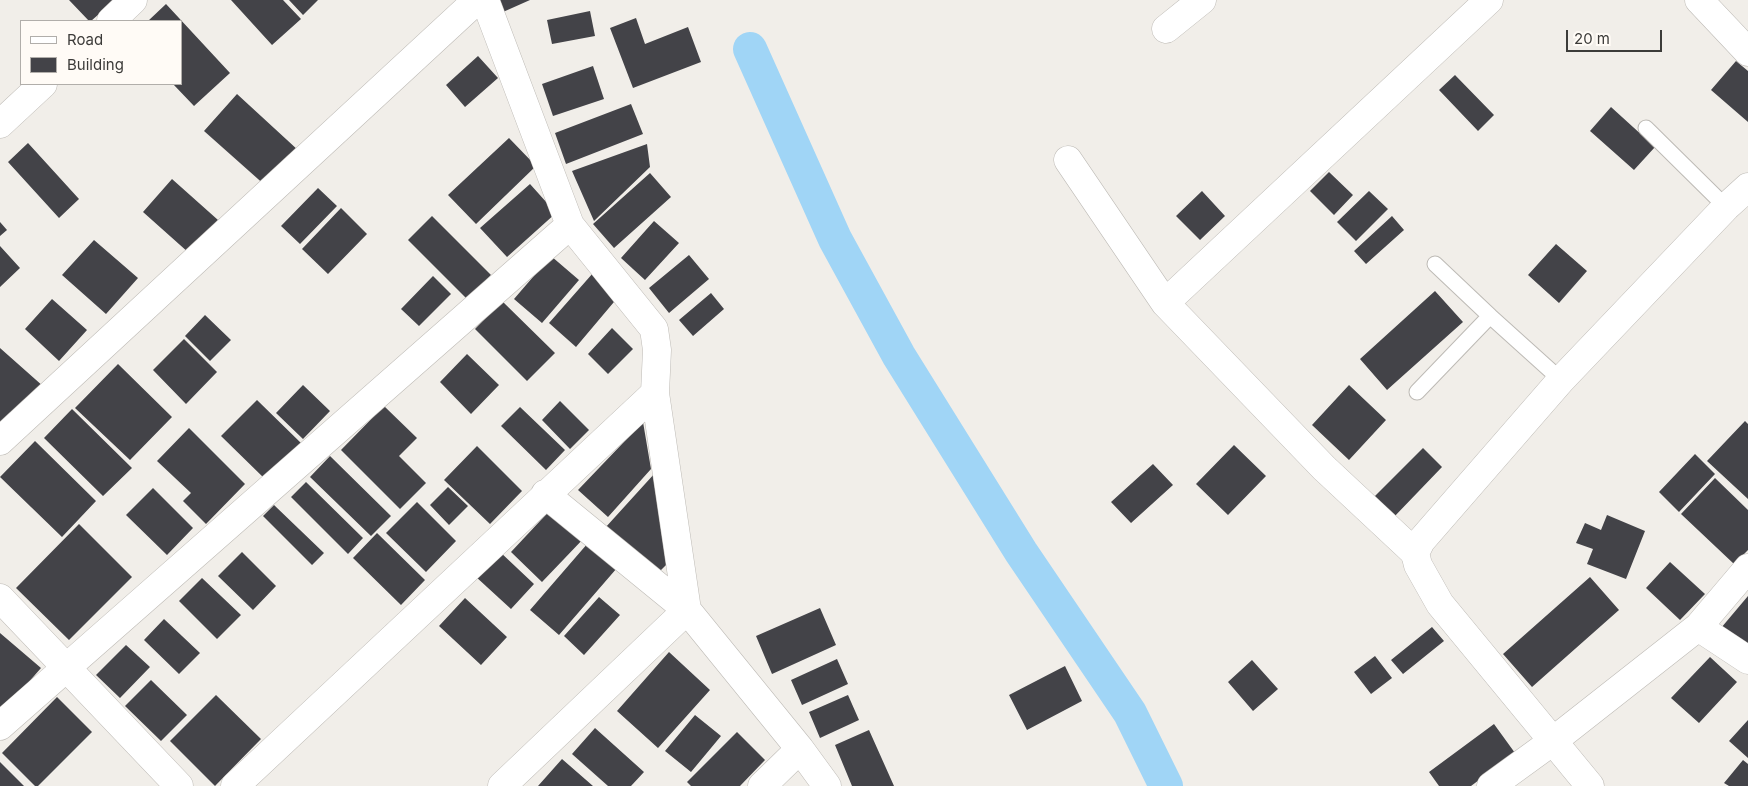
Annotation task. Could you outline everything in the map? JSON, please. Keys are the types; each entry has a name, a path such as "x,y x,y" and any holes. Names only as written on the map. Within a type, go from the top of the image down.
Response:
{"street":[{"path":"111,20 133,0"},
{"path":"0,441 477,0"},
{"path":"485,0 570,225 654,329 657,350 655,393 687,610"},
{"path":"1166,29 1202,0"},
{"path":"1165,303 1489,0"},
{"path":"1699,0 1748,52"},
{"path":"0,124 43,85"},
{"path":"1068,160 1165,303 1324,468 1415,553 1418,565 1440,604 1590,786"},
{"path":"1415,553 1421,541 1561,380 1726,207 1748,187"},
{"path":"0,726 570,225"},
{"path":"235,786 655,393"},
{"path":"545,494 687,610 800,749 827,786"},
{"path":"1491,786 1553,741 1698,627 1748,568"},
{"path":"0,598 179,786"},
{"path":"502,786 687,610"},
{"path":"1698,627 1748,660"},
{"path":"762,786 800,749"}],"lane":[{"path":"1646,128 1726,207"},
{"path":"1435,264 1561,380"},
{"path":"1417,392 1490,316"}],"building":[{"path":"69,0 115,0 92,20 88,20"},
{"path":"231,0 283,0 301,19 272,45"},
{"path":"289,0 318,0 303,15"},
{"path":"498,0 530,0 503,12"},
{"path":"166,4 181,20 149,20"},
{"path":"590,11 595,36 552,44 547,20"},
{"path":"636,18 645,44 688,27 701,62 633,88 610,28"},
{"path":"182,21 230,73 194,106 174,85 182,85"},
{"path":"478,56 498,78 465,107 446,85"},
{"path":"1736,61 1748,71 1748,122 1711,90"},
{"path":"593,66 604,99 553,116 542,84"},
{"path":"1455,75 1494,115 1478,131 1439,90"},
{"path":"237,94 299,151 267,187 204,131"},
{"path":"631,104 643,134 566,164 555,133"},
{"path":"1611,107 1655,147 1634,170 1590,131"},
{"path":"509,138 536,166 476,224 448,195"},
{"path":"28,143 79,199 59,218 8,162"},
{"path":"647,144 650,167 594,221 572,171"},
{"path":"1329,172 1353,195 1334,215 1310,191"},
{"path":"650,173 671,197 614,248 593,224"},
{"path":"172,179 218,220 189,253 143,212"},
{"path":"530,184 556,213 507,257 480,228"},
{"path":"318,188 337,206 300,244 281,226"},
{"path":"1202,191 1225,216 1200,240 1176,216"},
{"path":"1369,191 1388,209 1356,241 1337,222"},
{"path":"341,208 367,234 328,274 302,249"},
{"path":"432,216 491,275 468,300 408,240"},
{"path":"1392,216 1404,230 1366,264 1354,251"},
{"path":"654,221 679,243 645,280 621,258"},
{"path":"0,222 7,230 0,236"},
{"path":"94,240 138,278 106,314 62,275"},
{"path":"1556,244 1587,271 1559,303 1528,275"},
{"path":"0,246 20,268 0,287"},
{"path":"689,255 709,279 669,313 649,288"},
{"path":"551,256 579,280 542,323 514,299"},
{"path":"593,273 619,296 576,347 549,323"},
{"path":"433,276 451,294 419,326 401,309"},
{"path":"1435,291 1463,322 1387,390 1360,359"},
{"path":"711,293 724,309 693,336 679,320"},
{"path":"52,299 87,330 59,361 25,329"},
{"path":"502,301 555,353 527,381 475,329"},
{"path":"205,315 231,340 210,361 185,336"},
{"path":"612,328 633,349 608,374 588,354"},
{"path":"184,339 217,372 186,404 153,370"},
{"path":"0,348 44,387 0,425"},
{"path":"467,354 499,385 471,414 440,382"},
{"path":"118,364 172,417 130,460 75,408"},
{"path":"303,385 330,411 303,439 276,413"},
{"path":"1349,385 1386,420 1349,460 1312,425"},
{"path":"257,400 302,444 266,480 221,436"},
{"path":"560,401 589,430 570,449 542,420"},
{"path":"384,406 417,438 399,456 426,483 400,509 341,450"},
{"path":"520,407 565,450 546,470 501,426"},
{"path":"72,409 132,468 103,496 44,438"},
{"path":"1745,421 1748,424 1748,499 1707,461"},
{"path":"643,422 651,469 608,517 578,490"},
{"path":"189,428 245,484 206,524 183,501 191,493 157,461"},
{"path":"35,441 96,501 62,537 0,477"},
{"path":"1234,445 1266,476 1228,515 1196,484"},
{"path":"477,446 522,491 490,524 444,480"},
{"path":"1423,448 1442,467 1393,518 1373,498"},
{"path":"1695,454 1715,474 1679,512 1659,492"},
{"path":"330,456 391,516 371,536 310,477"},
{"path":"1153,464 1173,485 1131,523 1111,502"},
{"path":"655,473 673,558 659,572 605,528"},
{"path":"1715,478 1748,510 1748,550 1734,564 1681,514"},
{"path":"306,482 363,538 348,554 291,497"},
{"path":"448,487 468,506 449,525 430,505"},
{"path":"153,488 193,528 167,555 126,515"},
{"path":"417,502 456,541 426,572 386,533"},
{"path":"274,505 324,553 312,565 263,516"},
{"path":"554,506 586,536 542,582 511,552"},
{"path":"1607,515 1645,531 1626,579 1587,564 1593,549 1576,543 1585,523 1601,530"},
{"path":"79,524 132,577 69,640 16,588"},
{"path":"377,533 425,580 401,605 353,558"},
{"path":"588,543 617,568 559,635 530,610"},
{"path":"499,551 534,584 511,609 475,576"},
{"path":"242,552 276,586 253,610 218,576"},
{"path":"1670,562 1705,594 1680,620 1646,588"},
{"path":"1590,577 1619,610 1532,687 1503,654"},
{"path":"202,578 241,615 217,639 179,601"},
{"path":"1748,596 1748,651 1721,628"},
{"path":"599,597 620,615 584,655 564,636"},
{"path":"465,598 507,637 481,665 439,626"},
{"path":"820,608 836,645 772,674 756,636"},
{"path":"164,619 200,653 179,674 144,640"},
{"path":"1432,627 1444,641 1403,674 1391,660"},
{"path":"0,633 41,668 0,715"},
{"path":"126,645 150,667 120,698 96,675"},
{"path":"669,652 710,690 658,748 617,711"},
{"path":"1375,656 1392,678 1371,694 1354,672"},
{"path":"1710,657 1737,682 1699,723 1671,698"},
{"path":"837,659 848,684 802,705 791,680"},
{"path":"1252,660 1278,689 1253,711 1228,682"},
{"path":"1065,666 1082,701 1027,730 1009,695"},
{"path":"151,680 187,715 161,741 125,706"},
{"path":"216,695 261,739 215,786 170,741"},
{"path":"848,695 859,720 820,738 809,712"},
{"path":"57,697 92,732 38,786 35,786 2,753"},
{"path":"695,715 721,736 691,772 665,751"},
{"path":"1748,720 1748,758 1729,741"},
{"path":"1494,724 1515,753 1471,786 1439,786 1429,772"},
{"path":"595,728 644,772 631,786 608,786 572,754"},
{"path":"869,730 894,786 852,786 835,745"},
{"path":"737,732 765,760 740,786 691,786 687,782"},
{"path":"562,759 593,786 538,786"},
{"path":"1743,760 1748,764 1748,786 1729,786 1724,783"},
{"path":"0,762 24,786 0,786"}],"waterway":[{"path":"750,49 835,239 899,356 1021,552 1130,713 1166,786"}]}
